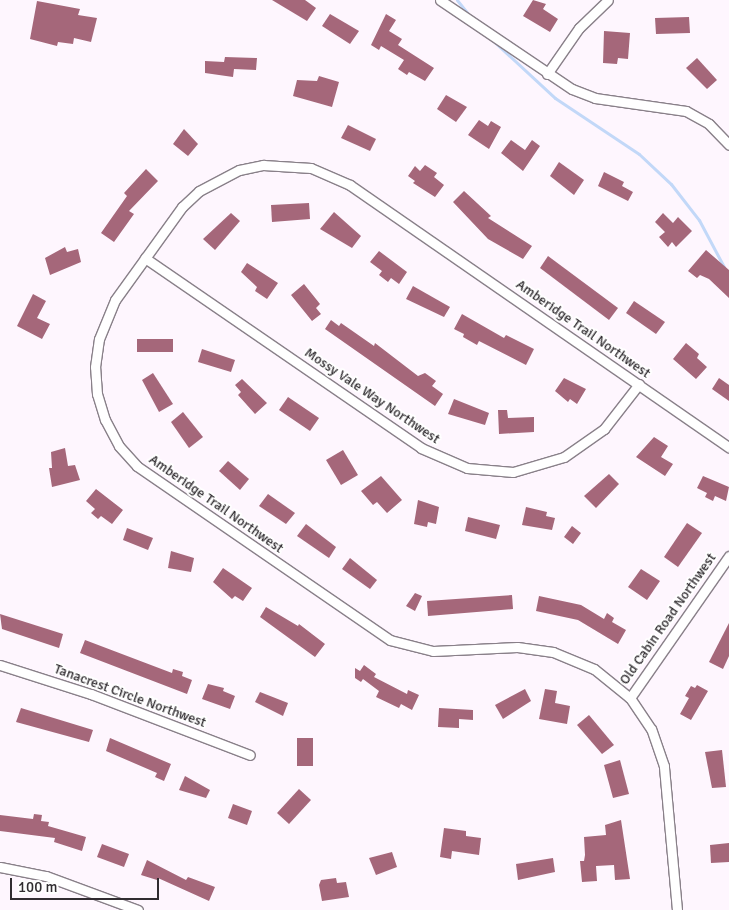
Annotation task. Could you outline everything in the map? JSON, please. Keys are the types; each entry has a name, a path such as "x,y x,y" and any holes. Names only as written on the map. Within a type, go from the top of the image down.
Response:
{"street":[{"path":"440,0 547,74 572,89 595,98 664,105 686,111 709,124 729,145"},
{"path":"547,74 579,28 608,0"},
{"name":"Amberidge Trail Northwest","path":"677,910 664,766 651,729 630,698 594,669 553,652 517,647 433,651 390,640 137,466 119,446 105,420 97,394 95,367 98,339 108,314 182,207 216,180 263,165 311,168 350,185 729,447"},
{"name":"Mossy Vale Way Northwest","path":"145,258 421,448 467,468 512,472 564,457 604,429 638,384"},
{"name":"Old Cabin Road Northwest","path":"630,698 729,556"},
{"name":"Tanacrest Circle Northwest","path":"0,665 90,694 250,755"},
{"path":"0,867 46,876 138,910"}],"building":[{"path":"272,0 305,0 316,8 307,21"},
{"path":"533,0 546,4 543,9 558,19 550,32 523,16"},
{"path":"37,1 80,9 78,15 97,18 91,42 74,38 73,44 58,42 57,46 30,39"},
{"path":"330,14 359,31 350,44 322,26"},
{"path":"386,14 396,20 389,31 402,39 398,45 434,68 425,81 409,72 407,75 398,69 404,60 381,46 379,50 371,45"},
{"path":"689,17 690,33 656,34 655,18"},
{"path":"604,31 630,33 628,59 618,58 617,64 603,63"},
{"path":"225,57 257,58 256,70 234,69 233,77 205,73 205,61 224,62"},
{"path":"697,58 717,80 707,89 686,68"},
{"path":"319,76 339,82 332,107 293,96 297,80 317,81"},
{"path":"446,95 467,107 456,122 437,109"},
{"path":"479,120 488,126 491,121 501,127 489,149 468,135"},
{"path":"348,125 376,139 370,151 341,138"},
{"path":"184,129 198,144 188,156 173,144"},
{"path":"511,140 525,150 532,140 540,146 523,171 501,153"},
{"path":"559,162 584,180 574,195 550,176"},
{"path":"425,165 437,173 434,177 444,185 435,197 413,183 415,181 408,176 415,166 420,171"},
{"path":"146,169 158,181 129,211 134,214 114,242 101,233 127,196 124,193"},
{"path":"604,172 624,182 622,186 633,192 628,201 598,186"},
{"path":"464,191 491,216 488,218 532,246 523,259 488,239 453,202"},
{"path":"309,203 310,219 272,222 271,205"},
{"path":"334,212 361,236 352,248 320,229"},
{"path":"231,213 240,221 215,250 203,239"},
{"path":"663,213 673,223 678,217 692,231 676,247 672,242 668,247 659,237 665,232 655,222"},
{"path":"65,247 67,252 78,249 81,262 50,275 45,258"},
{"path":"706,250 729,270 729,298 709,279 700,275 697,278 688,271"},
{"path":"379,251 407,272 399,284 391,278 388,282 379,275 382,271 370,262"},
{"path":"548,256 618,308 609,320 540,268"},
{"path":"247,263 278,283 267,299 255,291 257,287 241,272"},
{"path":"304,284 320,304 316,308 321,314 312,321 291,295"},
{"path":"413,286 450,307 444,317 406,299"},
{"path":"33,294 46,301 37,318 50,324 42,339 17,326"},
{"path":"634,301 665,322 656,334 626,313"},
{"path":"462,314 504,338 506,335 534,349 526,365 479,341 477,345 463,337 464,334 454,329"},
{"path":"331,320 339,326 341,323 374,346 375,343 418,376 425,373 436,381 432,386 443,394 435,406 325,329"},
{"path":"137,339 173,339 173,352 137,352"},
{"path":"686,343 699,354 697,358 707,367 696,379 673,359"},
{"path":"202,349 235,360 231,372 198,362"},
{"path":"153,373 173,404 159,412 142,380"},
{"path":"564,378 586,389 577,404 570,399 568,402 555,391"},
{"path":"719,378 729,385 729,401 712,389"},
{"path":"242,379 267,403 255,414 238,395 241,392 235,385"},
{"path":"288,397 319,418 310,431 279,410"},
{"path":"454,399 489,413 485,425 448,414"},
{"path":"498,410 507,410 508,418 534,417 534,432 499,434"},
{"path":"183,412 203,437 189,448 171,422"},
{"path":"654,437 668,446 661,457 673,464 665,476 636,457"},
{"path":"65,448 68,466 75,465 80,480 52,487 49,468 52,468 51,452"},
{"path":"343,450 358,475 341,485 326,460"},
{"path":"228,461 249,479 240,490 219,471"},
{"path":"609,474 619,484 596,508 584,496"},
{"path":"381,476 402,500 387,513 377,502 373,505 361,491"},
{"path":"703,476 729,487 726,501 715,496 713,501 705,497 707,493 697,488"},
{"path":"96,489 123,510 112,524 101,516 98,519 91,513 95,509 86,501"},
{"path":"268,494 295,513 286,524 259,506"},
{"path":"418,500 439,507 436,524 428,522 427,527 414,524"},
{"path":"526,507 547,512 546,516 555,518 552,530 522,525"},
{"path":"468,517 500,525 496,539 465,531"},
{"path":"687,523 702,533 678,567 664,557"},
{"path":"306,524 336,547 329,558 297,536"},
{"path":"572,526 581,533 573,544 564,537"},
{"path":"127,528 153,538 148,550 123,540"},
{"path":"171,551 194,558 191,572 168,568"},
{"path":"350,558 377,580 370,589 342,569"},
{"path":"223,568 252,588 243,601 235,596 232,599 213,582"},
{"path":"641,569 660,581 647,600 628,587"},
{"path":"415,593 422,596 415,611 406,606"},
{"path":"512,595 513,609 428,616 427,601"},
{"path":"539,596 581,605 604,619 607,613 614,618 612,622 626,630 618,644 578,620 536,611"},
{"path":"266,607 298,626 299,624 325,644 315,657 260,617"},
{"path":"0,614 63,634 59,648 2,629"},
{"path":"729,623 729,656 723,669 709,662"},
{"path":"85,640 172,673 173,669 183,672 182,676 192,680 187,694 80,653"},
{"path":"364,665 376,674 374,677 407,694 408,690 419,695 412,710 401,704 399,708 376,697 379,691 363,679 361,682 355,678 355,668 360,671"},
{"path":"208,684 224,688 223,691 235,696 230,709 202,699"},
{"path":"697,685 708,691 691,720 680,714 689,698 685,696 691,686 695,688"},
{"path":"525,689 531,701 503,719 495,705"},
{"path":"545,689 557,691 555,703 570,706 567,724 539,719"},
{"path":"260,692 288,703 283,716 255,702"},
{"path":"21,708 93,730 89,742 16,722"},
{"path":"439,708 473,710 473,720 459,719 459,728 438,727"},
{"path":"589,715 614,745 602,754 577,725"},
{"path":"110,738 171,764 164,781 155,777 157,773 106,751"},
{"path":"297,738 313,738 313,766 297,766"},
{"path":"722,750 726,787 712,788 705,752"},
{"path":"620,760 629,794 613,798 604,765"},
{"path":"185,776 210,790 206,798 179,790"},
{"path":"299,789 311,800 289,824 277,813"},
{"path":"233,804 252,811 247,825 228,818"},
{"path":"34,814 42,815 41,821 49,822 48,826 86,837 82,851 54,842 55,838 0,831 0,815 33,819"},
{"path":"621,820 630,879 615,880 614,865 596,866 597,881 582,882 580,861 584,861 585,855 584,837 606,835 605,825"},
{"path":"444,828 466,831 466,836 481,838 479,855 452,851 451,859 440,857"},
{"path":"729,843 729,862 711,863 710,845"},
{"path":"102,844 129,854 124,867 97,857"},
{"path":"392,852 397,867 376,875 369,858"},
{"path":"553,858 555,872 518,880 516,864"},
{"path":"147,860 186,880 188,877 215,887 209,901 158,878 157,880 141,875"},
{"path":"336,878 337,883 346,882 349,897 322,901 319,885 321,880"}],"waterway":[{"path":"457,0 470,16"},
{"path":"489,37 555,98 639,154 671,184 699,220 724,267"}]}
